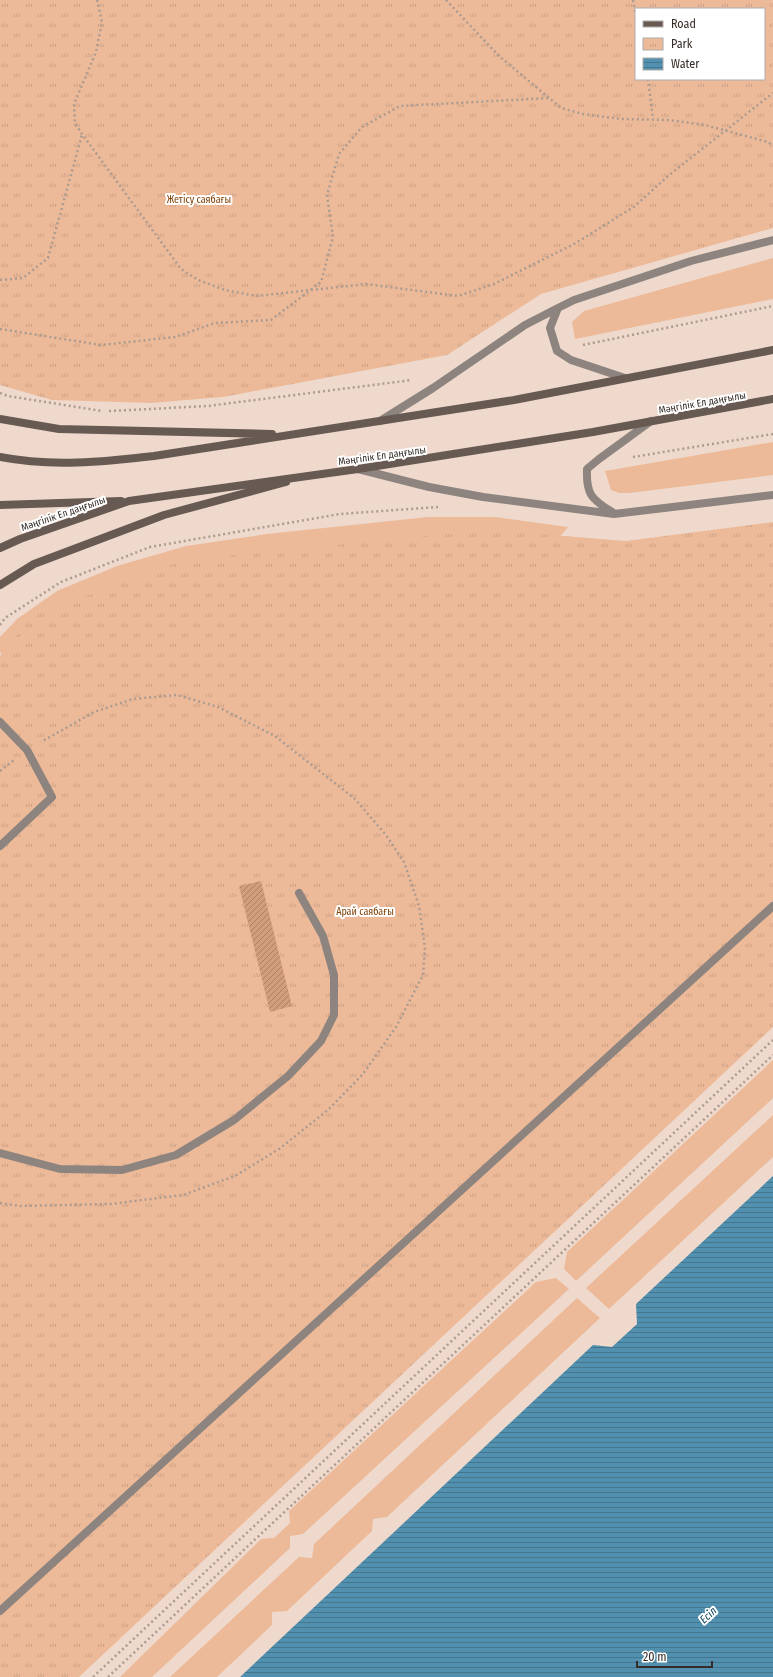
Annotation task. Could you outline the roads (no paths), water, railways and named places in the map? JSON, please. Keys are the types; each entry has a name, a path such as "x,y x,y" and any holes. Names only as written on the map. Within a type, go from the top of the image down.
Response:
{"main road":[{"path":"0,457 57,462 105,461 378,422 514,400 773,350"},
{"name":"Мәңгілік Ел даңғылы","path":"0,548 20,539 129,501 320,473 358,469 593,432 773,400"},
{"path":"0,419 59,429 292,434"},
{"path":"0,585 34,564 164,515 320,473"},
{"path":"0,505 129,501"}],"street":[{"path":"378,422 433,388 525,325 574,300 691,261 773,240"},
{"path":"558,308 550,328 556,351 571,360 625,378"},
{"path":"614,514 594,501 586,487 587,469 652,421"},
{"path":"358,469 429,486 483,496 614,514 773,495"},
{"path":"0,722 28,750 52,797 0,846"},
{"path":"0,1153 60,1169 122,1170 176,1155 234,1120 288,1076 321,1041 334,1015 334,975 323,936 299,893"},
{"path":"0,1611 773,906"}],"water":[{"name":"Есіл","path":"773,1176 773,1677 240,1677 593,1345 612,1347 637,1324 636,1304"}],"park label":[{"name":"Жетісу саябағы","path":"199,199"},
{"name":"Арай саябағы","path":"365,911"}]}
